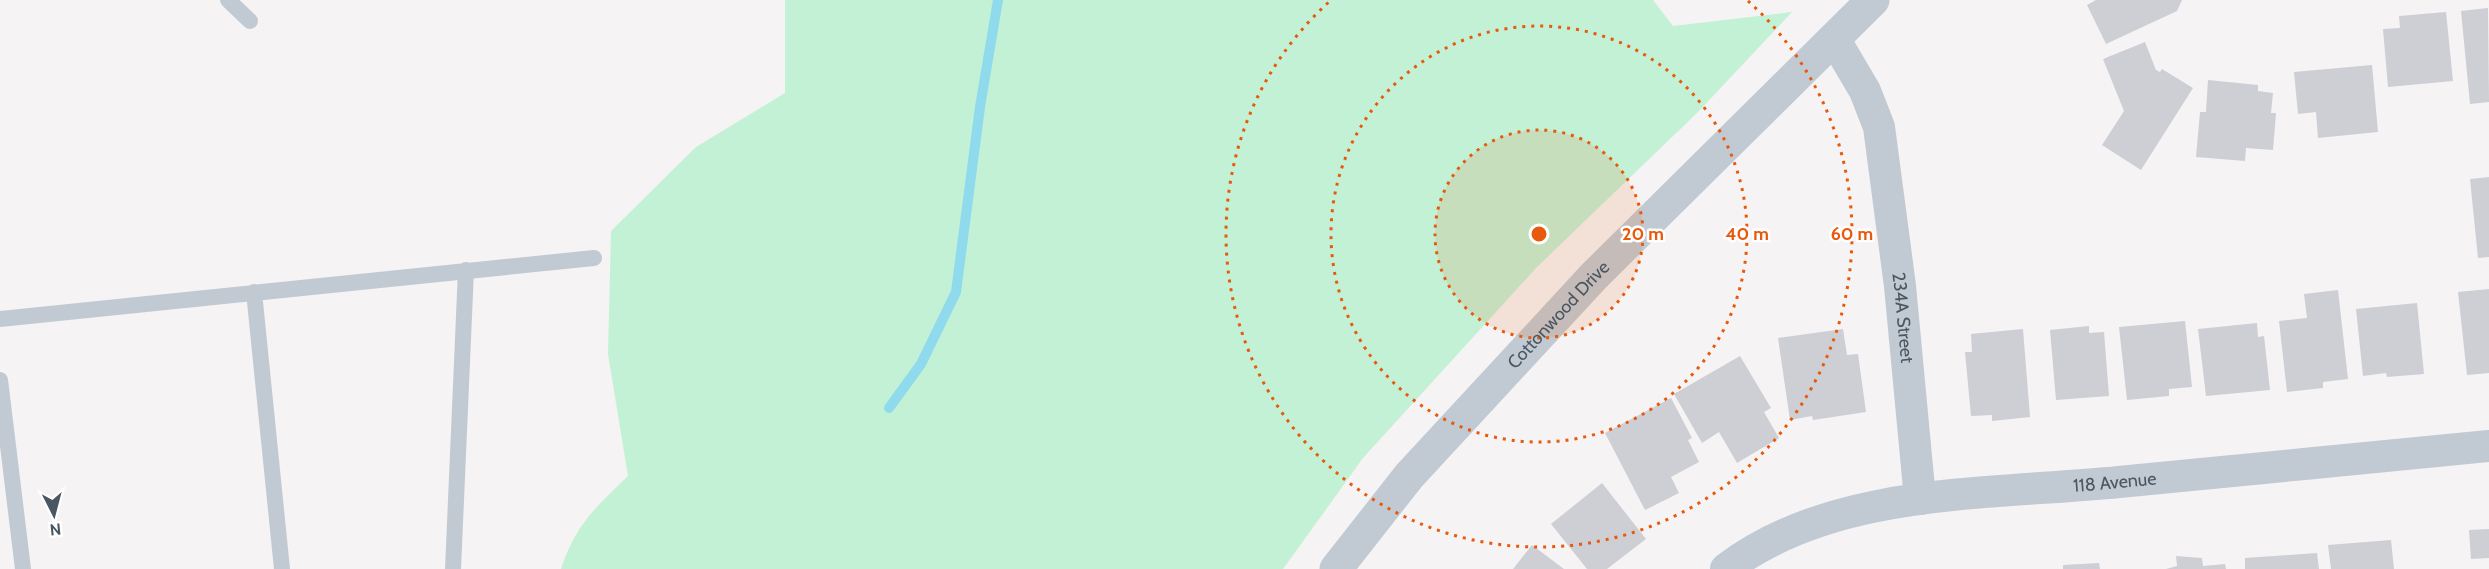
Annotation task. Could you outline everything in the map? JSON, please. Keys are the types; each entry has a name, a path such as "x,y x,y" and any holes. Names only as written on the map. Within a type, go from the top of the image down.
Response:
{"street":[{"name":"Cottonwood Drive","path":"1336,569 1409,476 1594,276 1873,0"},
{"name":"234A Street","path":"1835,40 1865,91 1879,127 1900,286 1920,499"},
{"name":"118 Avenue","path":"1737,561 1812,524 1856,511 1920,499 2489,446"}],"lane":[{"path":"228,0 250,21"},
{"path":"0,320 594,258"},
{"path":"453,569 466,270"},
{"path":"254,292 282,569"},
{"path":"0,380 23,569"}],"green space":[{"path":"785,0 1653,0 1673,26 1792,12 1698,112 1537,267 1363,458 1283,569 561,569 580,528 596,508 628,476 608,354 611,231 696,147 785,93"}],"building":[{"path":"2096,0 2182,0 2177,11 2106,44 2087,5"},
{"path":"2488,8 2489,102 2470,104 2461,11"},
{"path":"2446,12 2453,81 2388,87 2383,29 2400,28 2399,16"},
{"path":"2145,42 2156,70 2160,72 2162,69 2193,88 2141,170 2102,145 2124,111 2103,59"},
{"path":"2372,65 2378,132 2318,138 2316,112 2298,114 2294,72"},
{"path":"2208,80 2258,85 2258,91 2273,93 2271,113 2276,113 2273,150 2246,148 2245,161 2196,157 2200,112 2206,112"},
{"path":"2489,177 2489,257 2478,258 2470,179"},
{"path":"2489,289 2489,373 2467,375 2458,292"},
{"path":"2338,290 2348,379 2323,382 2323,388 2287,392 2279,321 2307,318 2304,294"},
{"path":"2417,303 2424,374 2387,377 2386,373 2363,376 2356,309"},
{"path":"2185,321 2192,387 2169,389 2169,396 2127,400 2119,327"},
{"path":"2257,323 2258,337 2264,336 2270,390 2206,396 2198,329"},
{"path":"2089,326 2089,333 2104,332 2109,396 2056,400 2050,330"},
{"path":"1843,329 1847,355 1858,354 1866,412 1813,420 1812,416 1790,420 1778,338"},
{"path":"2023,329 2030,417 1992,421 1992,415 1971,416 1965,352 1972,352 1971,334"},
{"path":"1740,356 1771,408 1764,412 1779,438 1737,463 1719,432 1702,443 1674,394"},
{"path":"1671,398 1692,438 1688,440 1699,462 1671,477 1679,493 1645,510 1605,433"},
{"path":"1602,483 1646,539 1607,569 1587,569 1551,524"},
{"path":"2489,529 2489,558 2471,559 2469,530"},
{"path":"2391,540 2394,569 2331,569 2328,545"},
{"path":"1532,545 1564,569 1513,569"},
{"path":"2317,553 2319,569 2245,569 2245,558"},
{"path":"2176,556 2202,558 2203,566 2225,564 2226,569 2166,569 2177,566"},
{"path":"2099,563 2100,569 2063,569 2063,565"}],"waterway":[{"path":"889,408 921,364 956,292 980,107 998,0"}]}
